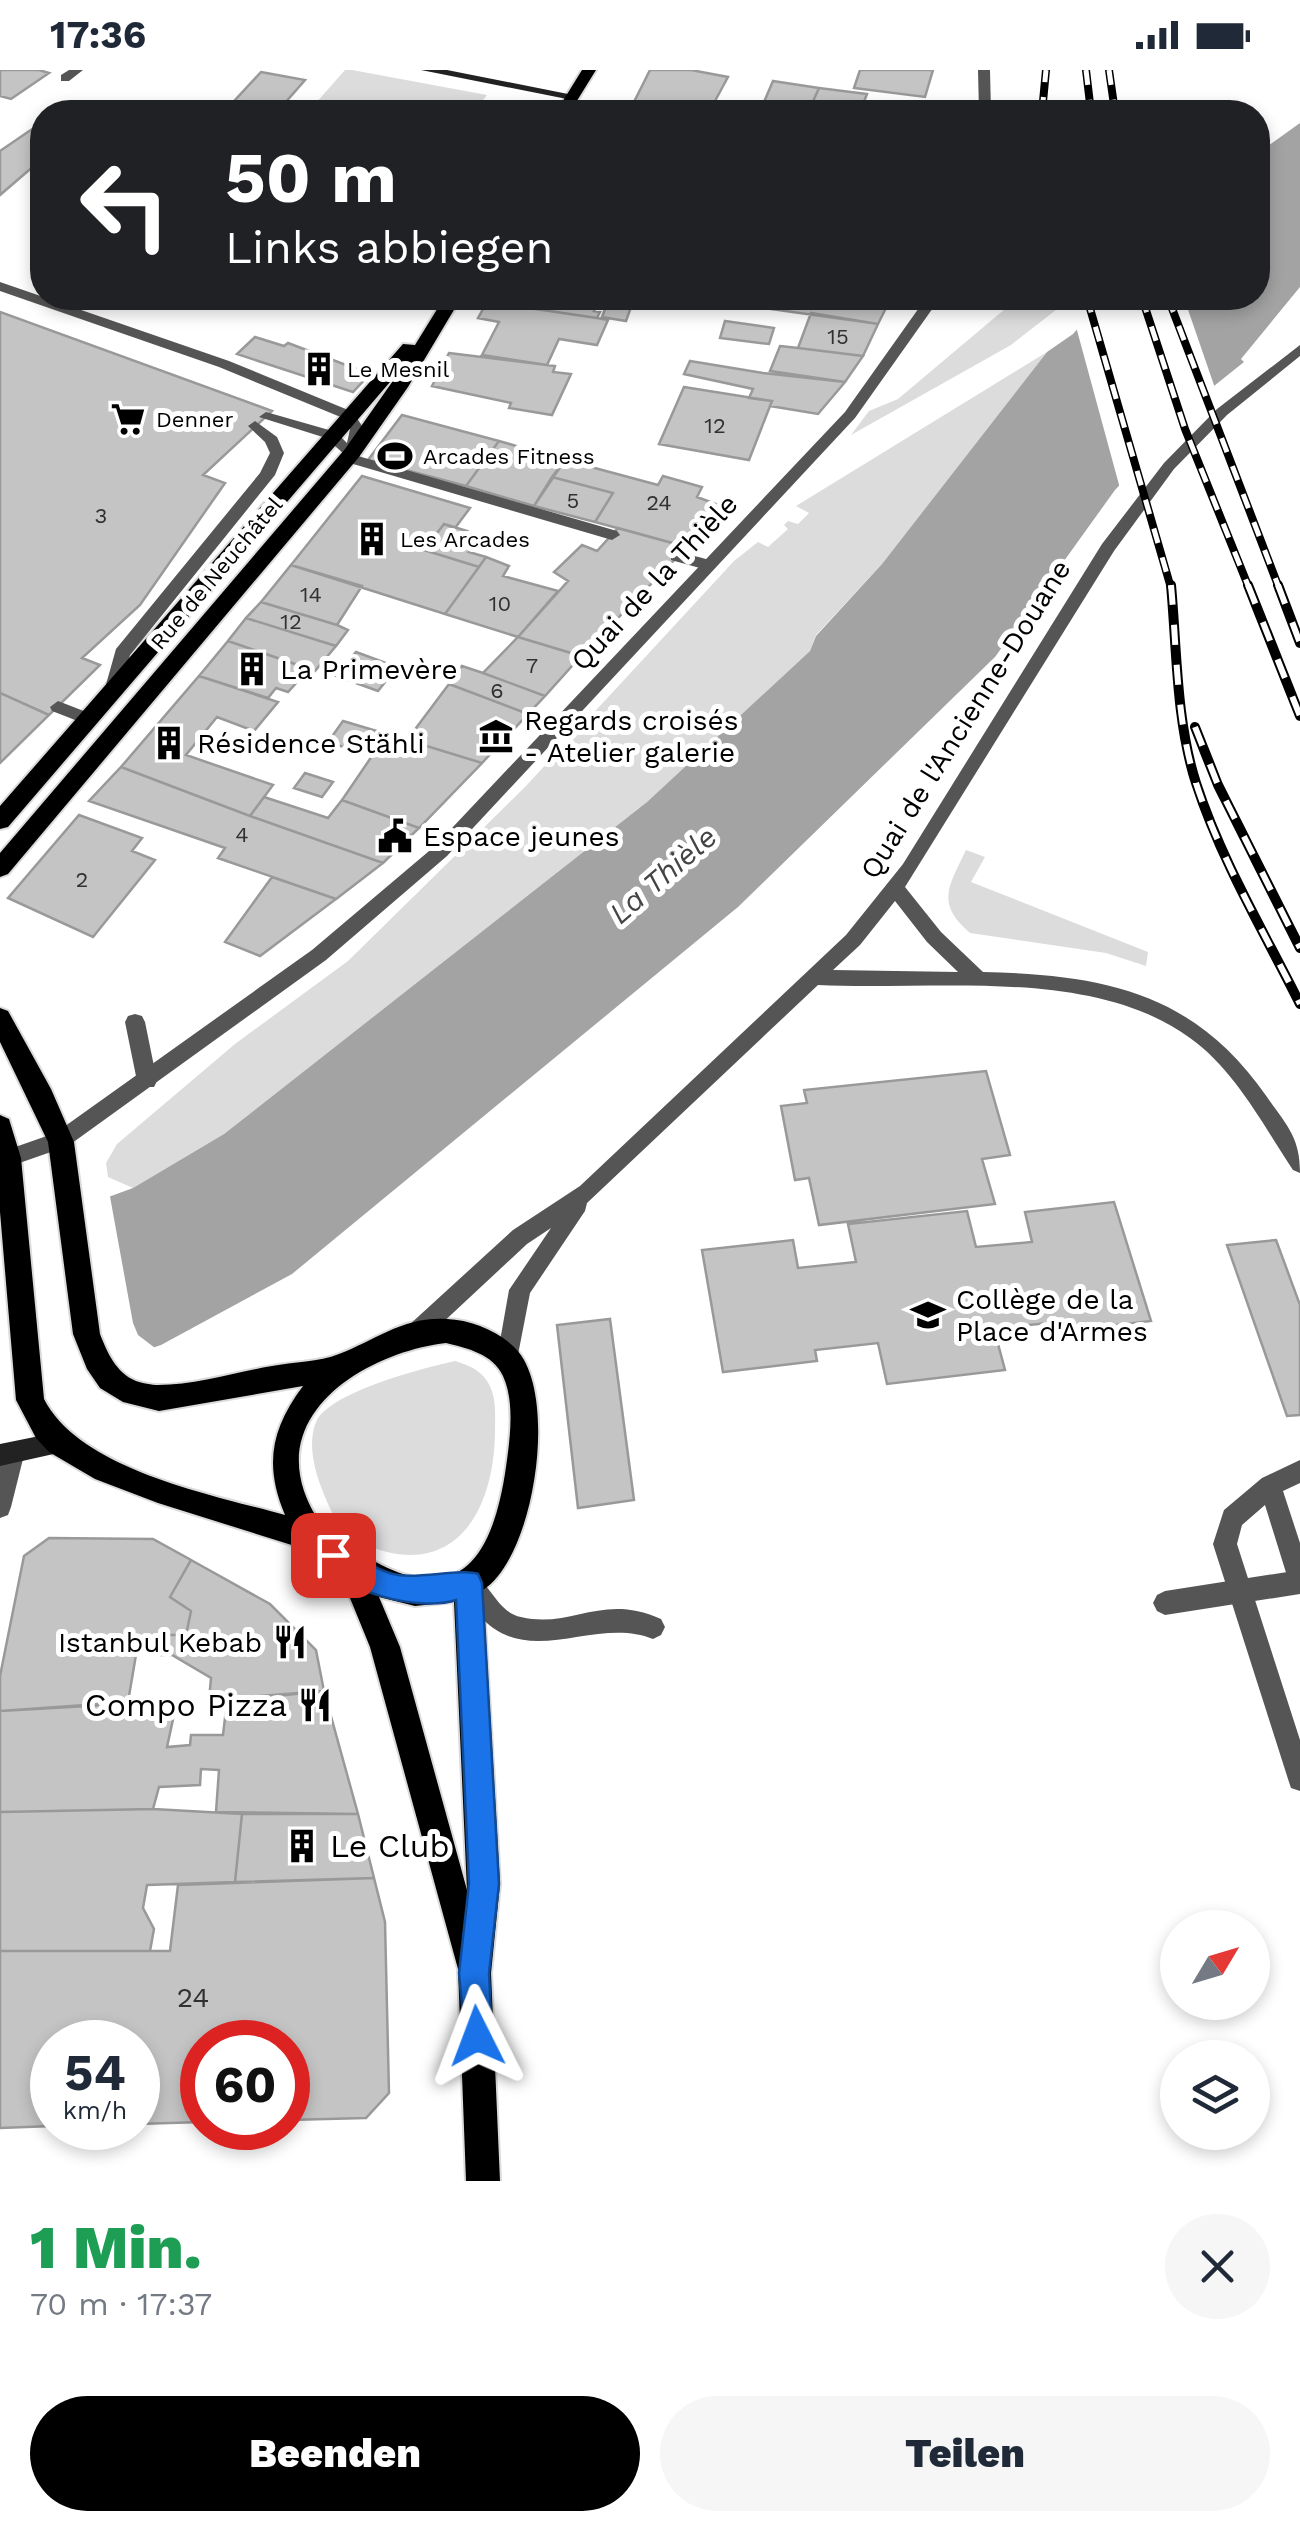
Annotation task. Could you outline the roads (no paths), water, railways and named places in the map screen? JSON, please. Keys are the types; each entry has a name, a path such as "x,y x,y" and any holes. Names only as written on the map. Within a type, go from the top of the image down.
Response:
{"main road":[{"path":"570,100 588,70"},
{"name":"Rue de Neuchâtel","path":"0,821 440,310"},
{"name":"Rue de Neuchâtel","path":"0,868 347,459 399,387 444,310"},
{"path":"0,1018 61,1140 92,1354 106,1377 132,1392 159,1398 344,1366"},
{"path":"0,1126 8,1158 30,1400 40,1422 58,1443 115,1472 313,1540 354,1571 396,1589 436,1591 468,1583 502,1547 516,1498 522,1402 508,1358 468,1331 446,1328 416,1333 344,1366 308,1395 294,1417 284,1450 287,1481 313,1540"},
{"path":"354,1571 385,1647 474,1973"},
{"path":"468,1583 484,1884 474,1973 483,2181"}],"street":[{"path":"65,78 77,70"},
{"path":"427,70 572,96"},
{"path":"984,70 985,100"},
{"path":"0,286 30,296"},
{"path":"69,310 224,364 348,415 357,429 347,459"},
{"name":"Quai de la Thièle","path":"8,1158 61,1140 147,1080 319,955 441,851 868,395 925,310"},
{"name":"Quai de l'Ancienne-Douane","path":"416,1333 484,1266 587,1192 816,977 895,888 972,775 1108,548 1169,466 1247,390 1300,348"},
{"path":"113,688 122,653 267,474 277,453 261,422 332,435 345,448 347,459"},
{"path":"347,459 535,521 612,535"},
{"path":"677,556 707,565"},
{"path":"58,707 88,719"},
{"path":"895,888 934,938 979,980"},
{"path":"816,977 884,982 979,980 1090,988 1182,1024 1238,1074 1300,1164"},
{"path":"135,1022 147,1080"},
{"name":"Quai de l'Ancienne-Douane","path":"508,1358 520,1290 587,1192"},
{"path":"0,1507 6,1455 58,1443"},
{"path":"1300,1470 1270,1486 1232,1518 1225,1544 1300,1779"},
{"path":"1165,1603 1300,1580 1270,1486"},
{"path":"468,1583 504,1623 528,1631 634,1618 652,1628"}],"water":[{"name":"La Thièle","path":"1300,123 1300,287 1241,359 1244,362 1214,386 1115,490 995,657 738,907 292,1274 161,1345 12,1395 35,1224 133,1188 224,1134 647,802 810,651 816,636 882,564 1047,352 1073,334 1094,310 1270,310 1270,144"}],"railway":[{"path":"1043,100 1046,70"},
{"path":"1086,70 1090,100"},
{"path":"1109,70 1113,100"},
{"path":"1090,310 1171,588"},
{"path":"1146,310 1185,429 1249,588"},
{"path":"1173,310 1279,588"},
{"path":"1171,585 1181,710 1196,783 1230,868 1300,1004"},
{"path":"1248,585 1300,716"},
{"path":"1278,585 1300,643"},
{"path":"1195,727 1218,785 1300,948"}],"place":[{"name":"Le Mesnil","path":"319,369"},
{"name":"Denner","path":"128,419"},
{"name":"Arcades Fitness","path":"395,456"},
{"name":"Les Arcades","path":"372,539"},
{"name":"La Primevère","path":"252,669"},
{"name":"Regards croisés - Atelier galerie","path":"496,736"},
{"name":"Résidence Stähli","path":"169,743"},
{"name":"Espace jeunes","path":"395,836"},
{"name":"Collège de la Place d'Armes","path":"928,1315"},
{"name":"Istanbul Kebab","path":"290,1642"},
{"name":"Compo Pizza","path":"315,1705"},
{"name":"Le Club","path":"302,1846"}]}
